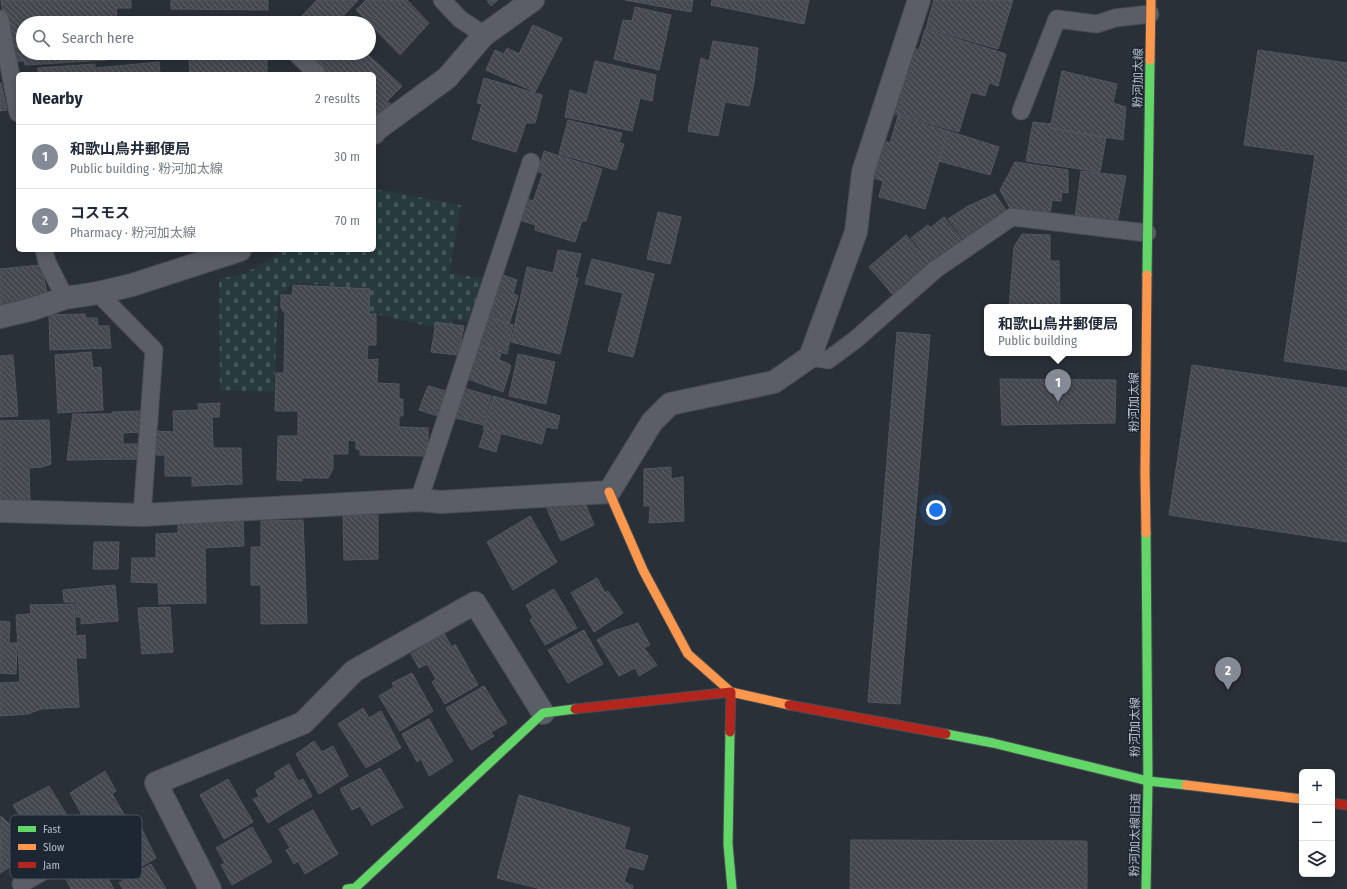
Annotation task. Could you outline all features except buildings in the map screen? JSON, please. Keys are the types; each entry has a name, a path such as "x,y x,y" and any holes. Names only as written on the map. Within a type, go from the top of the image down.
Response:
{"street":[{"path":"376,129 447,78 484,35 533,0"},
{"path":"609,492 652,422 670,404 774,382 810,357 856,232 863,172 919,0"},
{"name":"粉河加太線","path":"1148,781 1145,472 1151,7"},
{"path":"0,317 33,309 65,298 98,293 132,285 234,252"},
{"path":"0,511 142,515 419,500 441,502 609,492"},
{"path":"609,492 643,570 688,654 731,692 728,844 732,889"},
{"path":"210,889 156,783 303,723 354,671 475,603 543,713"},
{"path":"346,889 355,888 543,713 731,692 806,709 993,743 1148,781 1299,799"},
{"name":"粉河加太線旧道","path":"1146,889 1148,781"},
{"path":"1335,803 1347,805"}],"lane":[{"path":"442,0 460,19 484,35"},
{"path":"1021,111 1057,19 1097,24 1151,7"},
{"path":"0,19 16,103"},
{"path":"303,60 314,72"},
{"path":"419,500 531,162"},
{"path":"810,357 828,360 855,340 936,269 1012,217 1147,233"},
{"path":"44,252 47,262 65,298"},
{"path":"98,293 154,350 142,515"},
{"path":"19,888 34,879"}],"green space":[{"path":"376,189 461,205 449,273 486,279 469,322 453,319 450,331 376,314 368,314 367,290 294,282 278,297 274,392 220,390 219,279 246,273 266,262 279,252 376,252"}],"traffic: fast":[{"path":"1147,275 1150,60"},
{"path":"1146,533 1148,781"},
{"path":"347,889 355,888 543,713 575,709"},
{"path":"730,732 728,844 732,889"},
{"path":"946,734 993,743 1148,781 1186,785"},
{"path":"1146,889 1148,781"}],"traffic: slow":[{"path":"1150,60 1151,0"},
{"path":"1146,533 1145,472 1147,275"},
{"path":"609,492 643,570 688,654 731,692 789,705"},
{"path":"1186,785 1299,799"}],"traffic: jam":[{"path":"575,709 731,692 730,732"},
{"path":"789,705 946,734"},
{"path":"1335,803 1347,805"}],"place":[{"name":"和歌山鳥井郵便局","path":"1058,402"},
{"name":"コスモス","path":"1228,690"}]}
